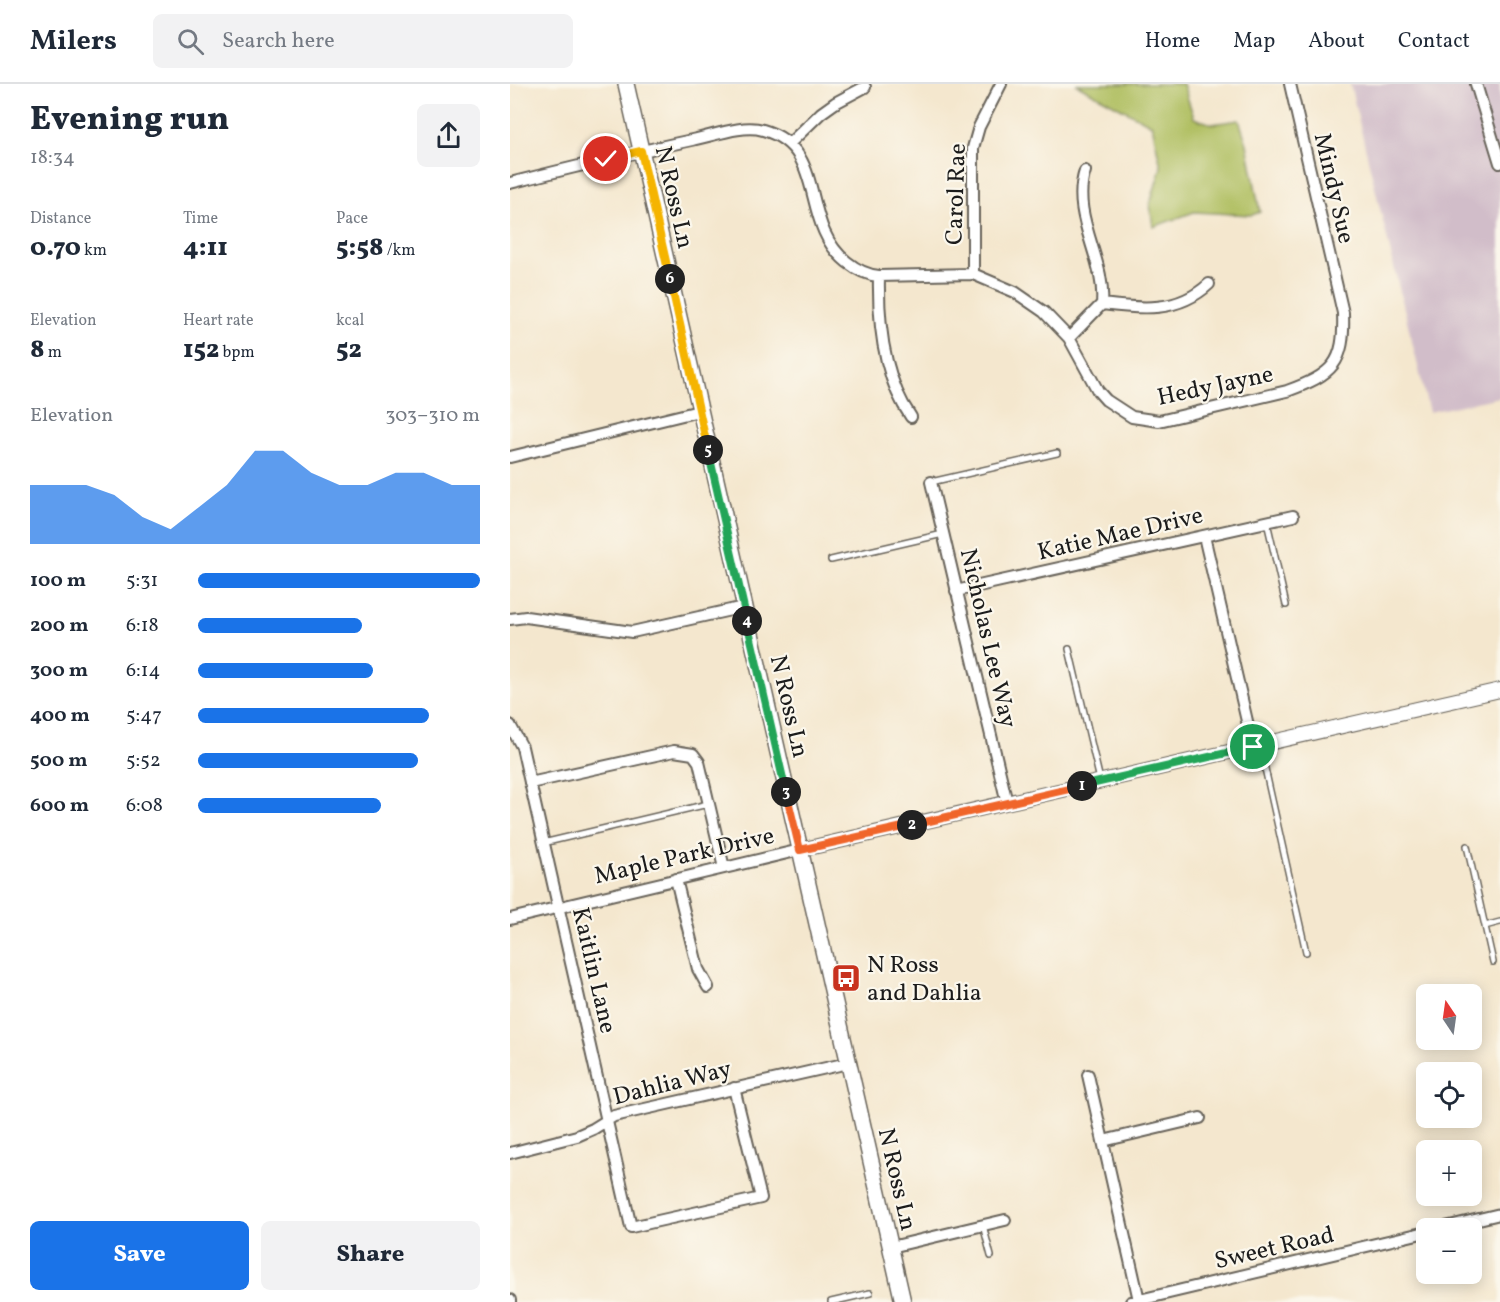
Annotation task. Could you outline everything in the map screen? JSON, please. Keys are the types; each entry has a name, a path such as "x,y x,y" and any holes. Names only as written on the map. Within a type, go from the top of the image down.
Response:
{"main road":[{"name":"N Ross Ln","path":"626,84 903,1302"}],"street":[{"name":"Carol Rae","path":"973,274 974,148 979,127 1001,84"},
{"name":"Mindy Sue","path":"1290,84 1340,302"},
{"path":"1476,84 1500,164"},
{"path":"789,144 821,113 865,87"},
{"name":"Hedy Jayne","path":"510,183 641,151 752,128 771,133 789,144 801,159 809,175 813,203 826,238 832,248 854,267 879,276 973,274 1016,292 1044,312 1069,339 1098,391 1106,400 1132,417 1159,421 1287,391 1304,385 1328,371 1340,355 1343,340 1343,313 1340,302"},
{"path":"1069,339 1102,304 1101,287 1080,198 1085,171"},
{"path":"879,276 879,319 884,345 897,391 911,417"},
{"path":"1102,304 1154,309 1191,299 1209,285"},
{"path":"510,457 699,411"},
{"name":"Nicholas Lee Way","path":"931,482 1007,803"},
{"name":"Katie Mae Drive","path":"956,591 1293,516"},
{"path":"1204,536 1256,746"},
{"path":"510,619 526,617 632,632 744,607"},
{"name":"Maple Park Drive","path":"510,919 800,850 1500,690"},
{"name":"Kaitlin Lane","path":"510,725 522,747 631,1227 760,1198 734,1088"},
{"path":"530,783 674,751 693,754 699,762 724,868"},
{"path":"676,879 698,969 708,987"},
{"name":"Dahlia Way","path":"510,1153 577,1136 594,1129 614,1116 848,1063"},
{"path":"1088,1075 1135,1301"},
{"path":"1103,1141 1200,1118"},
{"path":"1482,1218 1500,1214"},
{"path":"891,1247 1005,1220"},
{"name":"Sweet Road","path":"1135,1301 1416,1234"}],"lane":[{"path":"931,482 1057,453"},
{"path":"1267,522 1286,605"},
{"path":"831,560 943,534"},
{"path":"1069,649 1101,782"},
{"path":"1256,746 1306,952"},
{"path":"543,843 709,804"},
{"path":"1467,846 1493,962"},
{"path":"1485,926 1500,922"},
{"path":"983,1225 991,1256"},
{"path":"831,1302 870,1293"}],"shaded area":[{"path":"1350,84 1500,84 1500,397 1429,412"}],"green space":[{"path":"1076,84 1183,84 1194,118 1212,124 1239,120 1247,144 1260,212 1252,215 1194,212 1153,227 1150,204 1161,167 1152,125"}],"place":[{"name":"N Ross and Dahlia","path":"846,978"}],"route":[{"path":"606,159 641,151 800,850 1253,747"}]}
